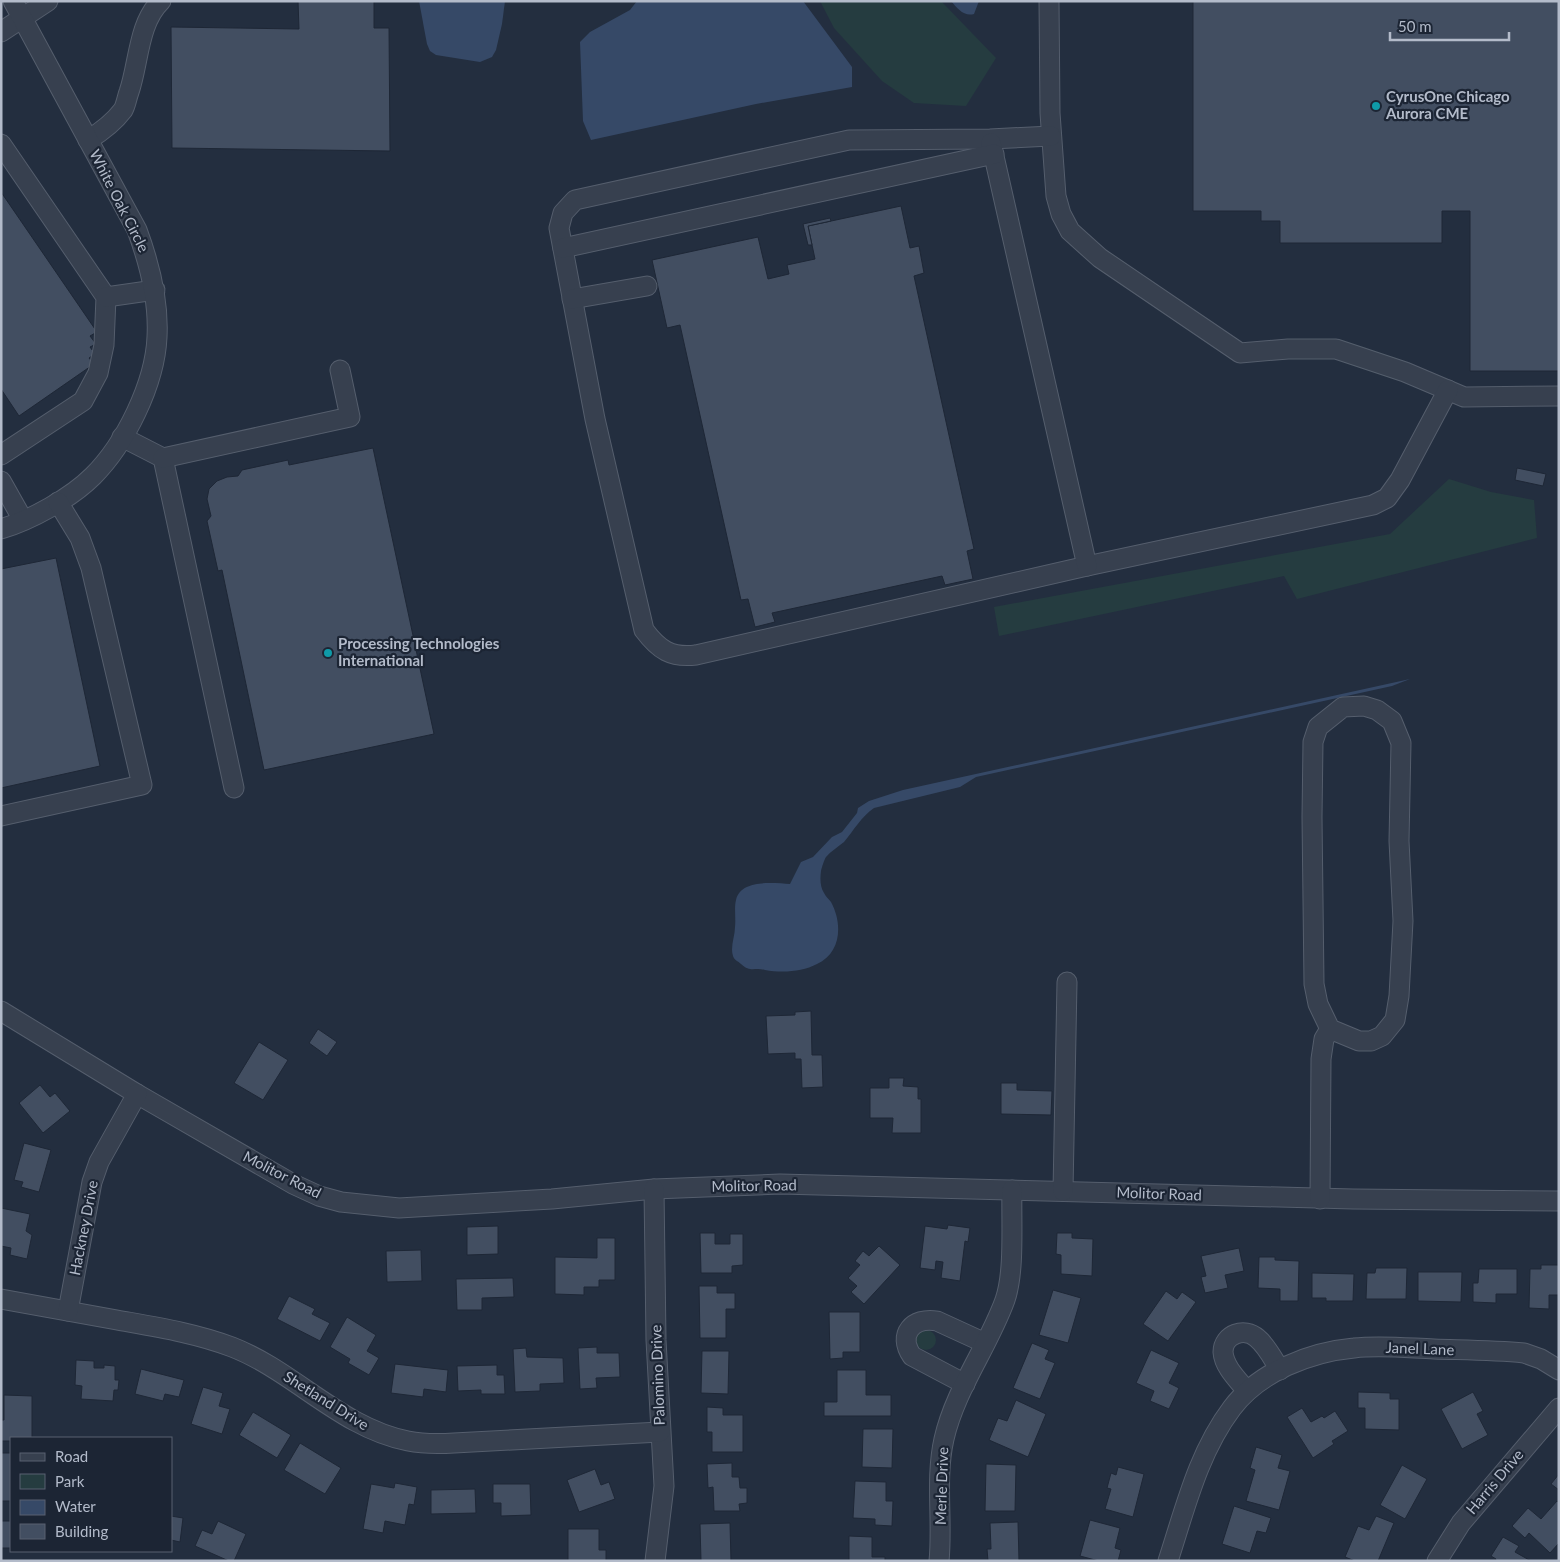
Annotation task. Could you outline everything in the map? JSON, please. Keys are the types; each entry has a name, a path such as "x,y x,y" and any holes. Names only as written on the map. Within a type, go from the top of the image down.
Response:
{"street":[{"name":"White Oak Circle","path":"1,529 58,502 92,476 122,437 140,404 154,359 158,338 155,290 147,257 137,230 13,1"},
{"path":"1,32 48,1"},
{"path":"88,140 107,127 124,109 144,30 154,8 161,1"},
{"path":"1049,1 1051,136 1056,196 1061,214 1070,231 1100,258 1240,353 1288,349 1336,349 1405,372 1464,397 1559,396"},
{"path":"562,248 992,146 1051,136"},
{"path":"992,146 848,140 575,200 562,213 559,228 562,248 595,419 644,630 655,645 664,651 682,656 696,655 1087,566 1373,505 1387,498 1400,480 1448,390"},
{"path":"1,144 106,297 104,345 98,373 83,401 1,455"},
{"path":"992,146 1087,566"},
{"path":"572,299 647,286"},
{"path":"106,297 155,290"},
{"path":"122,437 163,458 350,417 340,370"},
{"path":"163,458 234,788"},
{"path":"1,482 23,520"},
{"path":"1,816 142,785 91,568 80,538 58,502"},
{"path":"1364,706 1377,710 1392,721 1401,744 1399,841 1403,921 1398,996 1395,1020 1382,1036 1371,1040 1359,1040 1330,1030 1318,1004 1314,984 1313,742 1318,727 1343,707 1364,706"},
{"path":"1063,1191 1068,982"},
{"name":"Molitor Road","path":"1,1011 137,1094 294,1184 319,1196 341,1202 399,1208 424,1208 552,1199 654,1189 780,1184 1320,1198 1559,1201"},
{"path":"1320,1198 1321,1059 1324,1039 1330,1030"},
{"name":"Hackney Drive","path":"68,1311 92,1182 99,1162 137,1094"},
{"name":"Palomino Drive","path":"654,1189 656,1340 664,1486 655,1561"},
{"name":"Merle Drive","path":"939,1561 941,1455 944,1438 965,1384 1005,1299 1010,1271 1012,1190"},
{"name":"Shetland Drive","path":"1,1299 180,1331 233,1348 262,1361 352,1420 370,1429 408,1441 429,1444 454,1444 660,1432"},
{"path":"965,1384 912,1356 907,1349 905,1339 908,1331 920,1320 928,1319 937,1321 985,1343"},
{"path":"1247,1392 1230,1370 1223,1352 1225,1343 1230,1337 1242,1332 1257,1337 1280,1370"},
{"name":"Janel Lane","path":"1168,1561 1200,1466 1218,1429 1232,1407 1247,1392 1280,1370 1321,1354 1367,1347 1524,1353 1541,1359 1559,1370"},
{"name":"Harris Drive","path":"1436,1561 1461,1523 1559,1408"}],"green space":[{"path":"820,1 941,1 996,58 966,106 914,103 882,81 834,28"},
{"path":"1449,479 1491,492 1534,500 1537,538 1297,599 1284,576 999,636 994,607 1390,534"},
{"path":"926,1330 933,1333 936,1340 933,1347 926,1350 919,1347 916,1340 919,1333"}],"water":[{"path":"419,1 505,1 496,50 492,57 480,62 436,55 430,51"},
{"path":"637,1 803,1 852,67 852,87 756,104 591,140 583,121 580,42 590,32 630,10"},
{"path":"951,1 979,1 974,14 970,15 961,11"},
{"path":"1410,679 1392,686 976,777 960,787 874,808 861,820 844,842 826,857 822,866 820,877 822,888 835,911 838,928 838,937 831,953 811,967 785,972 744,967 735,959 732,953 735,930 735,906 739,893 751,885 790,884 801,862 813,857 832,837 842,832 857,813 858,808 869,801 903,790"}],"building":[{"path":"298,1 374,1 374,28 389,28 390,151 172,148 171,27 299,29"},
{"name":"CyrusOne Chicago Aurora CME","path":"1193,1 1559,1 1559,371 1470,371 1470,211 1442,211 1442,243 1280,243 1280,221 1261,221 1261,211 1193,211"},
{"path":"1,192 97,332 90,336 96,344 90,347 95,354 89,358 94,364 19,416 1,389"},
{"path":"901,206 910,248 919,246 924,273 914,276 974,549 967,551 973,579 945,585 942,576 772,613 775,622 755,627 748,599 741,600 680,325 667,328 652,260 758,237 768,279 789,274 787,265 815,259 808,226"},
{"path":"830,218 831,221 808,226 812,245 808,245 803,224"},
{"name":"Processing Technologies International","path":"373,448 434,734 264,770 222,570 218,571 207,521 211,516 207,499 209,489 217,481 227,477 238,476 242,470 288,460 289,465"},
{"path":"1517,468 1546,474 1543,486 1515,480"},
{"path":"56,558 100,766 1,788 1,569"},
{"path":"811,1011 812,1055 822,1055 823,1087 802,1088 801,1059 795,1059 795,1053 768,1054 766,1016 795,1015 795,1012"},
{"path":"318,1029 337,1042 327,1056 309,1043"},
{"path":"259,1042 288,1060 263,1100 234,1083"},
{"path":"889,1078 904,1078 903,1086 918,1087 918,1099 921,1099 921,1133 892,1133 893,1118 870,1118 870,1088 889,1088"},
{"path":"1001,1083 1017,1083 1017,1090 1052,1091 1051,1115 1001,1114"},
{"path":"40,1085 50,1097 55,1093 70,1111 43,1133 19,1103"},
{"path":"24,1143 51,1150 39,1192 21,1187 23,1182 14,1180"},
{"path":"1,1208 30,1214 26,1231 32,1235 27,1259 10,1255 11,1248 1,1246"},
{"path":"948,1225 970,1228 968,1242 965,1241 960,1281 941,1278 943,1262 936,1261 935,1270 920,1268 925,1226 947,1229"},
{"path":"498,1226 498,1254 467,1255 467,1227"},
{"path":"700,1233 715,1233 715,1244 730,1244 730,1234 743,1234 743,1265 732,1266 732,1273 701,1273"},
{"path":"1057,1233 1072,1233 1072,1238 1093,1239 1092,1276 1061,1274 1061,1255 1056,1254"},
{"path":"597,1238 615,1238 615,1280 599,1280 599,1287 584,1287 584,1295 555,1294 555,1257 597,1258"},
{"path":"879,1246 900,1265 864,1304 851,1292 857,1286 848,1278 860,1265 855,1261 863,1251 869,1256"},
{"path":"1239,1248 1244,1271 1225,1275 1228,1288 1205,1293 1201,1277 1206,1276 1201,1256"},
{"path":"421,1250 422,1281 387,1282 386,1251"},
{"path":"1259,1257 1275,1257 1275,1260 1299,1261 1298,1301 1280,1301 1280,1289 1258,1288"},
{"path":"1541,1265 1559,1265 1559,1295 1549,1295 1549,1309 1529,1308 1530,1269 1541,1269"},
{"path":"1376,1268 1407,1268 1406,1299 1366,1299 1367,1273 1375,1273"},
{"path":"1479,1269 1517,1269 1517,1294 1496,1294 1496,1303 1473,1302 1473,1283 1478,1283"},
{"path":"1418,1272 1462,1272 1461,1302 1418,1301"},
{"path":"1312,1273 1354,1274 1353,1301 1326,1301 1326,1298 1312,1298"},
{"path":"513,1278 514,1297 482,1298 482,1310 457,1310 456,1279"},
{"path":"699,1286 717,1286 717,1293 735,1293 735,1309 726,1309 726,1338 700,1338"},
{"path":"1053,1290 1081,1298 1068,1343 1039,1335"},
{"path":"1166,1291 1177,1299 1182,1292 1196,1302 1168,1341 1143,1324"},
{"path":"289,1296 315,1309 312,1314 330,1323 320,1341 277,1319"},
{"path":"829,1312 860,1312 860,1352 843,1352 843,1358 830,1359"},
{"path":"347,1317 376,1335 367,1351 379,1358 369,1375 348,1363 350,1359 330,1347"},
{"path":"1032,1343 1049,1350 1045,1359 1055,1363 1040,1399 1013,1388"},
{"path":"597,1347 597,1353 619,1353 620,1377 596,1378 597,1388 580,1389 578,1348"},
{"path":"526,1348 527,1357 563,1358 564,1383 540,1384 540,1391 515,1392 513,1349"},
{"path":"1151,1350 1179,1363 1169,1383 1179,1388 1169,1409 1150,1401 1154,1391 1136,1383"},
{"path":"702,1351 729,1351 728,1394 701,1393"},
{"path":"76,1360 94,1361 94,1368 104,1368 104,1365 115,1366 115,1380 119,1380 118,1390 114,1390 113,1401 81,1399 82,1386 75,1385"},
{"path":"395,1364 448,1370 446,1392 424,1389 423,1397 391,1393"},
{"path":"497,1365 497,1375 504,1375 505,1394 481,1394 481,1390 458,1391 457,1366"},
{"path":"141,1369 184,1380 179,1397 165,1394 163,1401 135,1394"},
{"path":"837,1370 866,1370 866,1395 891,1395 891,1416 824,1416 824,1402 837,1402"},
{"path":"203,1387 223,1393 219,1406 230,1409 222,1434 191,1424"},
{"path":"1358,1392 1390,1393 1390,1399 1399,1399 1399,1430 1365,1429 1365,1408 1358,1408"},
{"path":"1473,1392 1483,1411 1477,1414 1488,1435 1462,1449 1441,1409"},
{"path":"4,1395 32,1396 32,1437 10,1437 10,1441 1,1441 1,1420 4,1420"},
{"path":"1016,1400 1046,1414 1028,1457 989,1440 998,1418 1007,1421"},
{"path":"707,1407 723,1408 723,1415 743,1415 743,1452 712,1452 712,1432 707,1432"},
{"path":"1302,1408 1311,1422 1322,1416 1324,1418 1335,1411 1348,1431 1332,1441 1334,1444 1313,1458 1287,1417"},
{"path":"253,1412 291,1435 277,1458 239,1435"},
{"path":"863,1429 893,1429 892,1468 862,1467"},
{"path":"300,1443 341,1468 325,1494 284,1470"},
{"path":"1256,1447 1282,1455 1278,1468 1290,1471 1279,1510 1246,1501 1255,1470 1250,1468"},
{"path":"1,1453 10,1453 10,1501 1,1501"},
{"path":"732,1463 732,1477 739,1477 740,1488 747,1488 747,1503 739,1504 740,1511 714,1511 713,1487 708,1488 707,1464"},
{"path":"986,1464 1016,1465 1015,1511 985,1511"},
{"path":"1402,1465 1427,1479 1405,1519 1380,1505"},
{"path":"1118,1467 1144,1474 1133,1517 1105,1509 1111,1489 1107,1488 1111,1473 1116,1475"},
{"path":"595,1469 601,1485 609,1482 615,1499 579,1512 567,1480"},
{"path":"1559,1474 1559,1490 1551,1484"},
{"path":"855,1481 886,1482 886,1501 893,1501 892,1526 875,1525 875,1519 853,1518"},
{"path":"395,1483 417,1487 414,1505 409,1504 405,1525 385,1521 383,1533 363,1529 371,1484 394,1488"},
{"path":"493,1484 530,1484 531,1515 501,1516 501,1503 493,1503"},
{"path":"475,1489 476,1513 431,1514 431,1490"},
{"path":"1557,1501 1559,1503 1559,1543 1550,1553 1529,1533 1525,1538 1512,1526 1528,1508 1541,1519"},
{"path":"1234,1506 1271,1518 1266,1533 1257,1531 1250,1553 1222,1544"},
{"path":"172,1516 183,1518 180,1542 172,1540"},
{"path":"1376,1516 1394,1523 1378,1561 1355,1561 1345,1557 1358,1526 1369,1530"},
{"path":"1090,1520 1120,1528 1115,1548 1121,1550 1118,1561 1099,1561 1080,1556"},
{"path":"1,1521 10,1521 10,1548 1,1548"},
{"path":"218,1521 246,1534 234,1561 229,1561 195,1546 202,1530 212,1534"},
{"path":"1018,1522 1019,1561 988,1561 987,1549 991,1549 990,1523"},
{"path":"730,1523 731,1561 701,1561 700,1524"},
{"path":"568,1529 599,1529 599,1550 606,1550 606,1561 568,1561"},
{"path":"849,1536 872,1537 872,1557 885,1557 885,1561 849,1561"},
{"path":"1503,1537 1519,1546 1515,1552 1531,1561 1495,1561 1496,1559 1491,1556"}],"place":[{"name":"CyrusOne Chicago Aurora CME","path":"1376,106"},
{"name":"Processing Technologies International","path":"328,653"}]}
